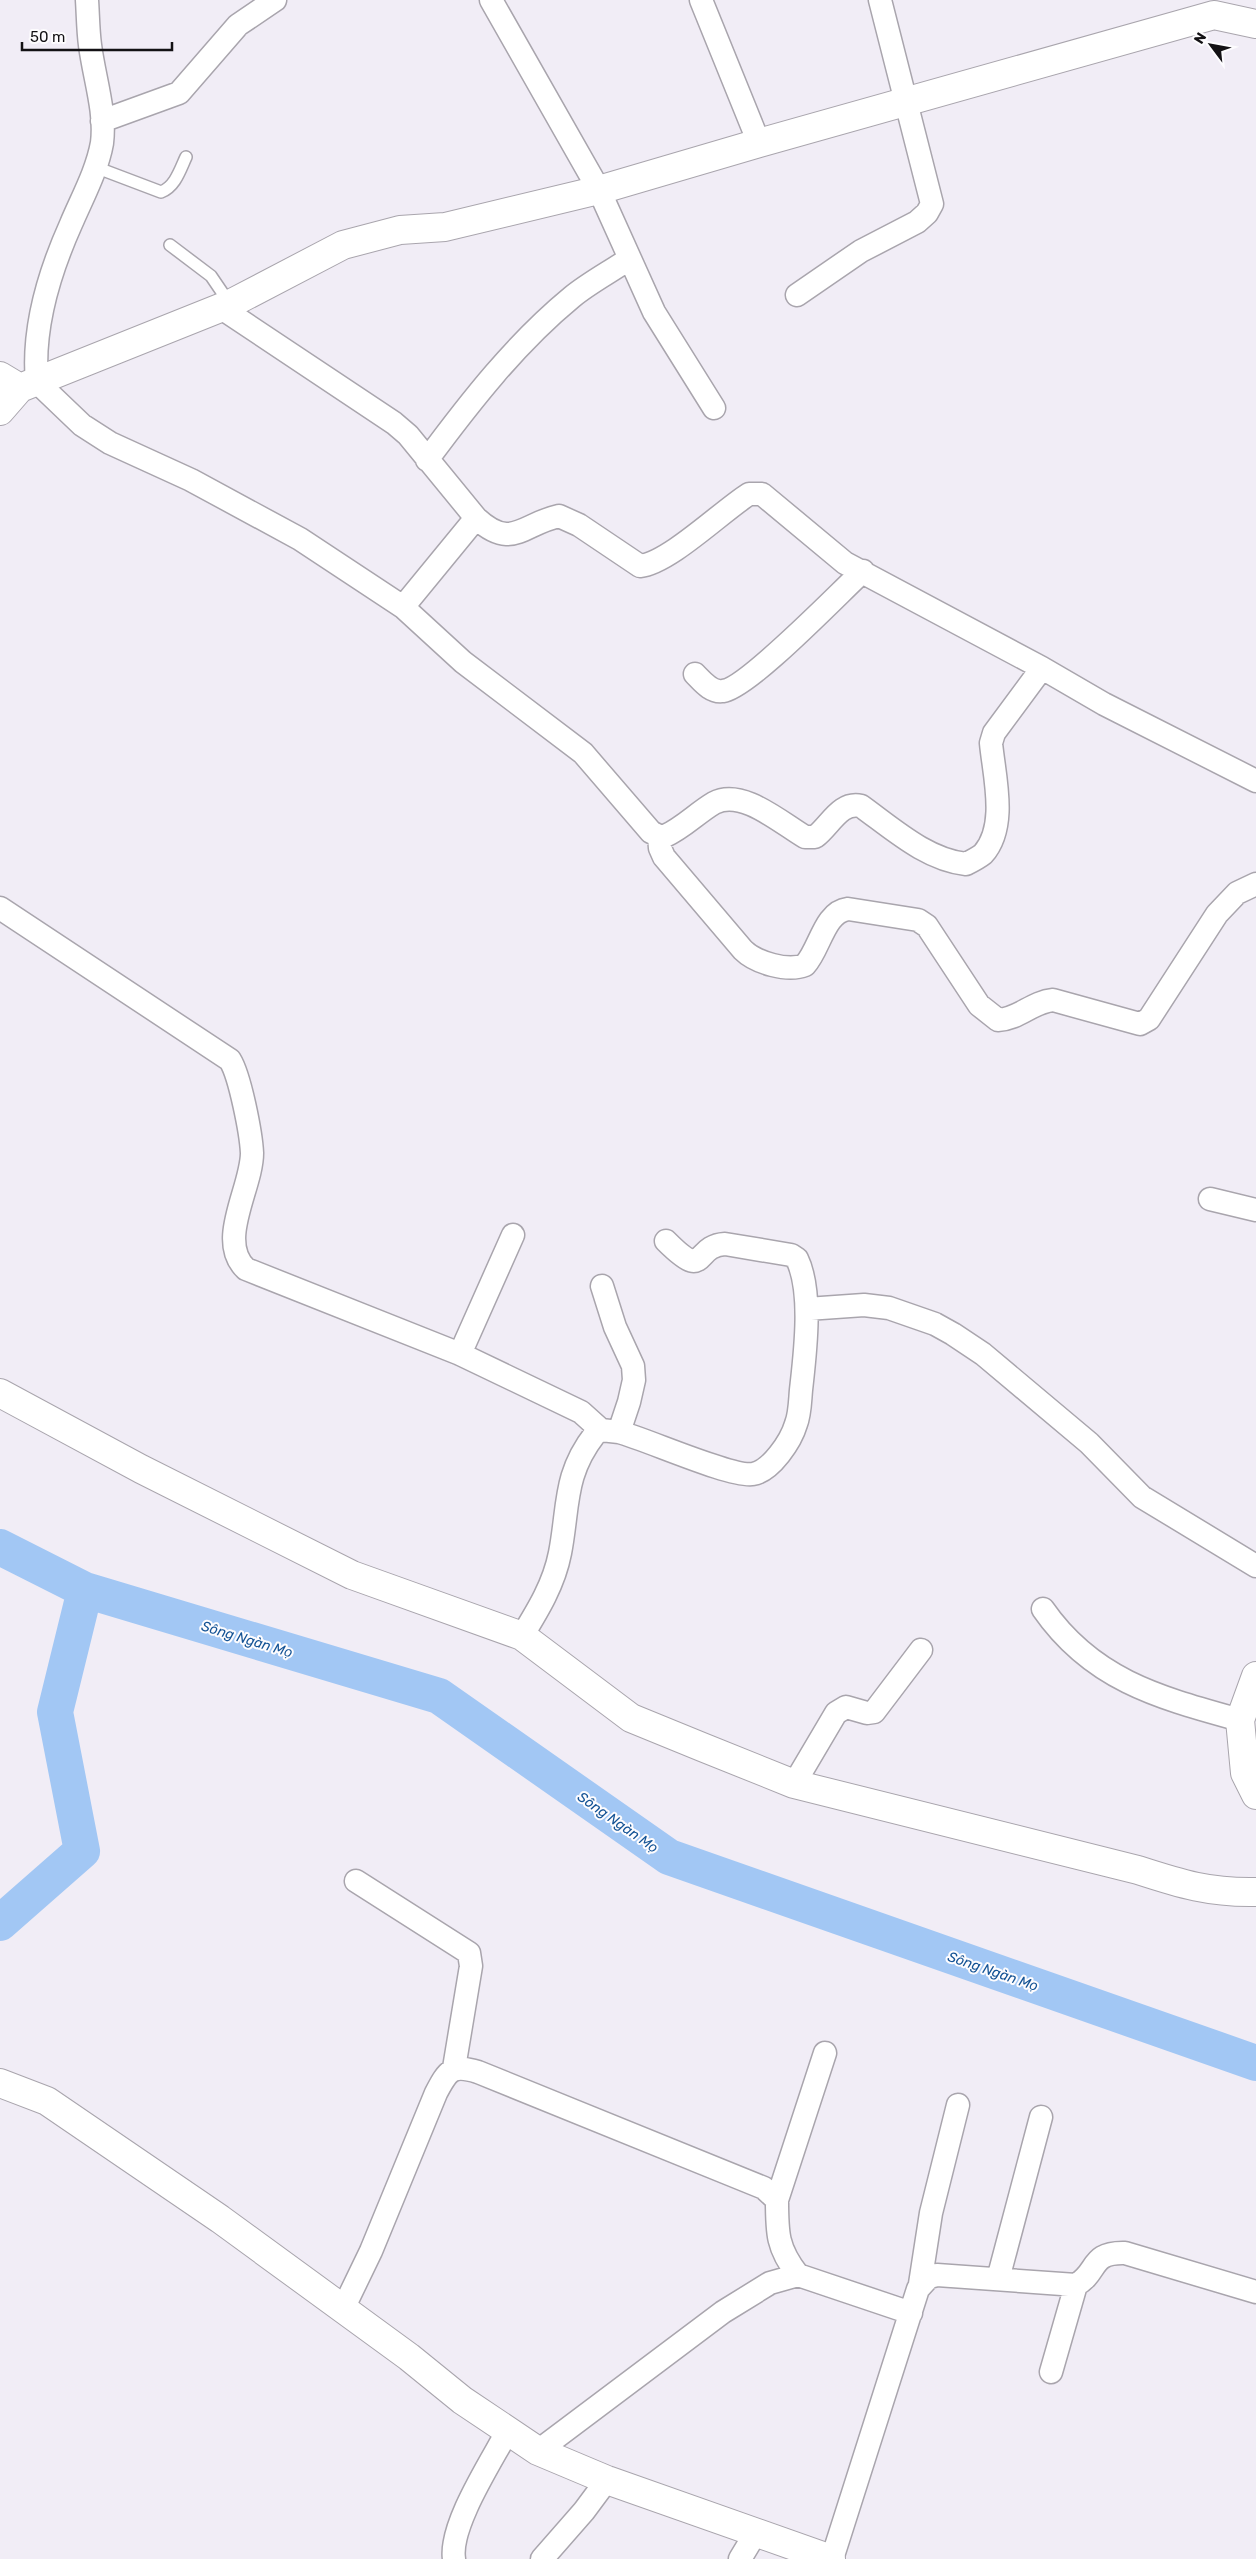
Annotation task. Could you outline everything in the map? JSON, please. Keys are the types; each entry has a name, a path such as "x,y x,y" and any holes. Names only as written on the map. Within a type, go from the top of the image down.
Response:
{"street":[{"path":"0,411 35,361 37,335 49,284 95,167 102,143 102,122 90,45 87,0"},
{"path":"102,122 179,94 238,25 274,0"},
{"path":"491,0 599,190 654,312 714,408"},
{"path":"701,0 759,143"},
{"path":"796,295 855,255 917,222 930,209 932,199 880,0"},
{"path":"19,382 225,306 343,245 400,230 445,227 599,190 906,101 1214,15 1256,24"},
{"path":"427,460 462,413 544,321 573,296 629,259"},
{"path":"225,306 394,422 476,518 488,529 506,535 552,518 566,518 640,566 655,563 749,494 767,497 828,551 863,572 1042,668 1104,704 1256,781"},
{"path":"19,382 110,442 191,480 300,538 403,607 463,662 583,753 606,778 643,825 659,836 666,836 674,832 724,799 737,799 751,804 805,837 815,837 845,807 854,805 861,806 908,840 940,858 966,864 982,855 989,844 995,828 997,816 991,743 994,732 1042,668"},
{"path":"403,607 476,518"},
{"path":"695,674 710,688 718,692 725,692 779,652 863,572"},
{"path":"659,836 664,857 743,950 754,959 786,966 799,967 805,965 832,917 839,910 848,909 918,920 934,933 979,1005 998,1020 1010,1019 1041,1001 1053,1000 1140,1024 1149,1019 1217,914 1237,893 1256,884"},
{"path":"0,908 230,1060 241,1096 252,1154 233,1238 233,1247 238,1262 252,1273 460,1354 581,1412 610,1431 727,1470 748,1474 765,1468 791,1436 797,1423 807,1341 807,1309 800,1264 797,1259 791,1256 725,1244 718,1244 695,1261 690,1262 684,1259 666,1242"},
{"path":"1210,1199 1256,1210"},
{"path":"460,1354 513,1235"},
{"path":"522,1636 545,1599 555,1571 560,1552 570,1479 591,1440 610,1431 630,1402 634,1380 633,1366 615,1327 602,1286"},
{"path":"807,1309 864,1305 889,1308 935,1324 953,1334 983,1354 1089,1443 1142,1497 1256,1566"},
{"path":"0,1393 166,1482 352,1575 522,1636 632,1718 794,1784 1138,1870 1180,1884 1223,1893 1256,1892"},
{"path":"1043,1609 1066,1638 1132,1686 1177,1702 1240,1720"},
{"path":"794,1784 836,1713 846,1707 867,1713 874,1712 921,1650"},
{"path":"1256,1676 1240,1720 1245,1773 1256,1795"},
{"path":"344,2309 371,2251 436,2093 448,2073 454,2068 471,1966 469,1953 356,1881"},
{"path":"825,2053 777,2200 780,2245 785,2259 798,2275 911,2313"},
{"path":"454,2068 478,2072 764,2188 777,2200"},
{"path":"0,2083 47,2101 220,2219 344,2309 506,2432 538,2451 607,2480 756,2534 832,2559 920,2284 931,2214 958,2105"},
{"path":"998,2279 1041,2117"},
{"path":"1050,2372 1076,2285 1087,2276 1100,2258 1111,2254 1125,2253 1256,2292"},
{"path":"538,2451 610,2396 755,2291 776,2281 798,2275"},
{"path":"920,2284 928,2277 937,2275 1076,2285"},
{"path":"454,2559 455,2537 463,2517 506,2432"},
{"path":"542,2559 584,2511 607,2480"},
{"path":"740,2559 756,2534"}],"lane":[{"path":"95,167 161,192 168,190 186,157"},
{"path":"170,245 211,276 225,306"}],"waterway":[{"name":"Sông Ngàn Mọ","path":"0,1547 85,1590 439,1696 669,1857 1256,2063"},
{"path":"0,1923 82,1851 55,1712 85,1590"}]}
